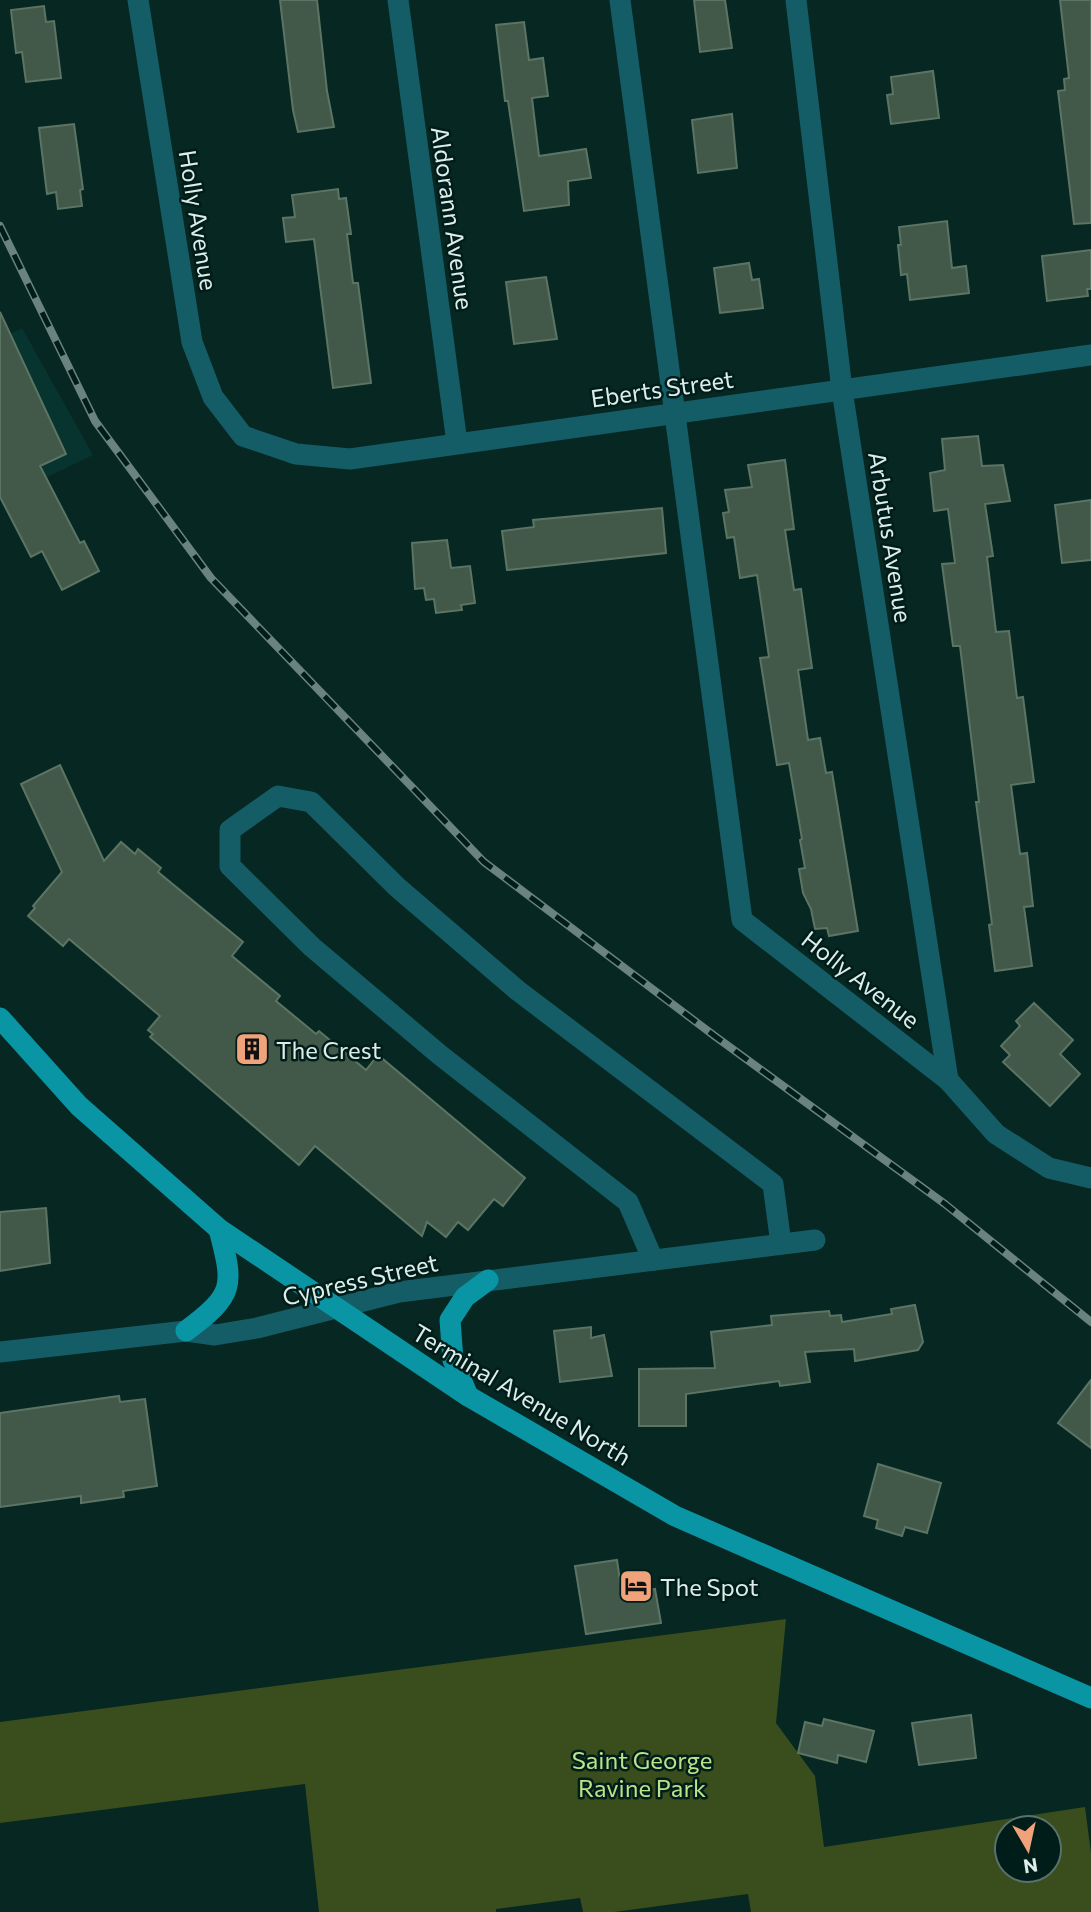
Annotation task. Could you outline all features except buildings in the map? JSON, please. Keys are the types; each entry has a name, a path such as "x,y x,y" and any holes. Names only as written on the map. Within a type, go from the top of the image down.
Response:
{"main road":[{"name":"Terminal Avenue North","path":"0,1018 79,1106 219,1229 468,1396 675,1516 1091,1698"},
{"path":"186,1331 208,1314 227,1292 229,1266 219,1229"},
{"path":"468,1396 453,1360 450,1320 465,1297 488,1280"}],"street":[{"name":"Holly Avenue","path":"138,0 192,342 214,397 243,436"},
{"name":"Aldorann Avenue","path":"398,0 457,443"},
{"path":"620,0 676,413"},
{"name":"Arbutus Avenue","path":"796,0 842,390 948,1080"},
{"name":"Eberts Street","path":"243,436 296,454 350,459 1091,355"},
{"name":"Holly Avenue","path":"676,413 742,920 948,1080 996,1134 1049,1168 1091,1178"},
{"path":"653,1259 628,1202 440,1055 312,947 230,866 230,830 278,796 311,802 397,887 517,990 773,1184 781,1244"},
{"name":"Cypress Street","path":"0,1352 186,1331 215,1335 257,1328 399,1292 816,1240"}],"shaded area":[{"path":"22,328 93,455 0,500 0,339"}],"green space":[{"name":"Saint George Ravine Park","path":"786,1619 776,1723 815,1776 824,1847 993,1821 993,1884 1063,1884 1063,1814 1039,1814 1085,1807 1091,1853 1091,1912 751,1912 748,1894 614,1912 583,1912 580,1898 496,1909 496,1912 319,1912 305,1784 0,1823 0,1722"}],"railway":[{"path":"0,226 95,421 211,578 484,862 716,1037 945,1204 1091,1322"}],"place":[{"name":"The Crest","path":"252,1049"},
{"name":"The Spot","path":"636,1586"}]}
